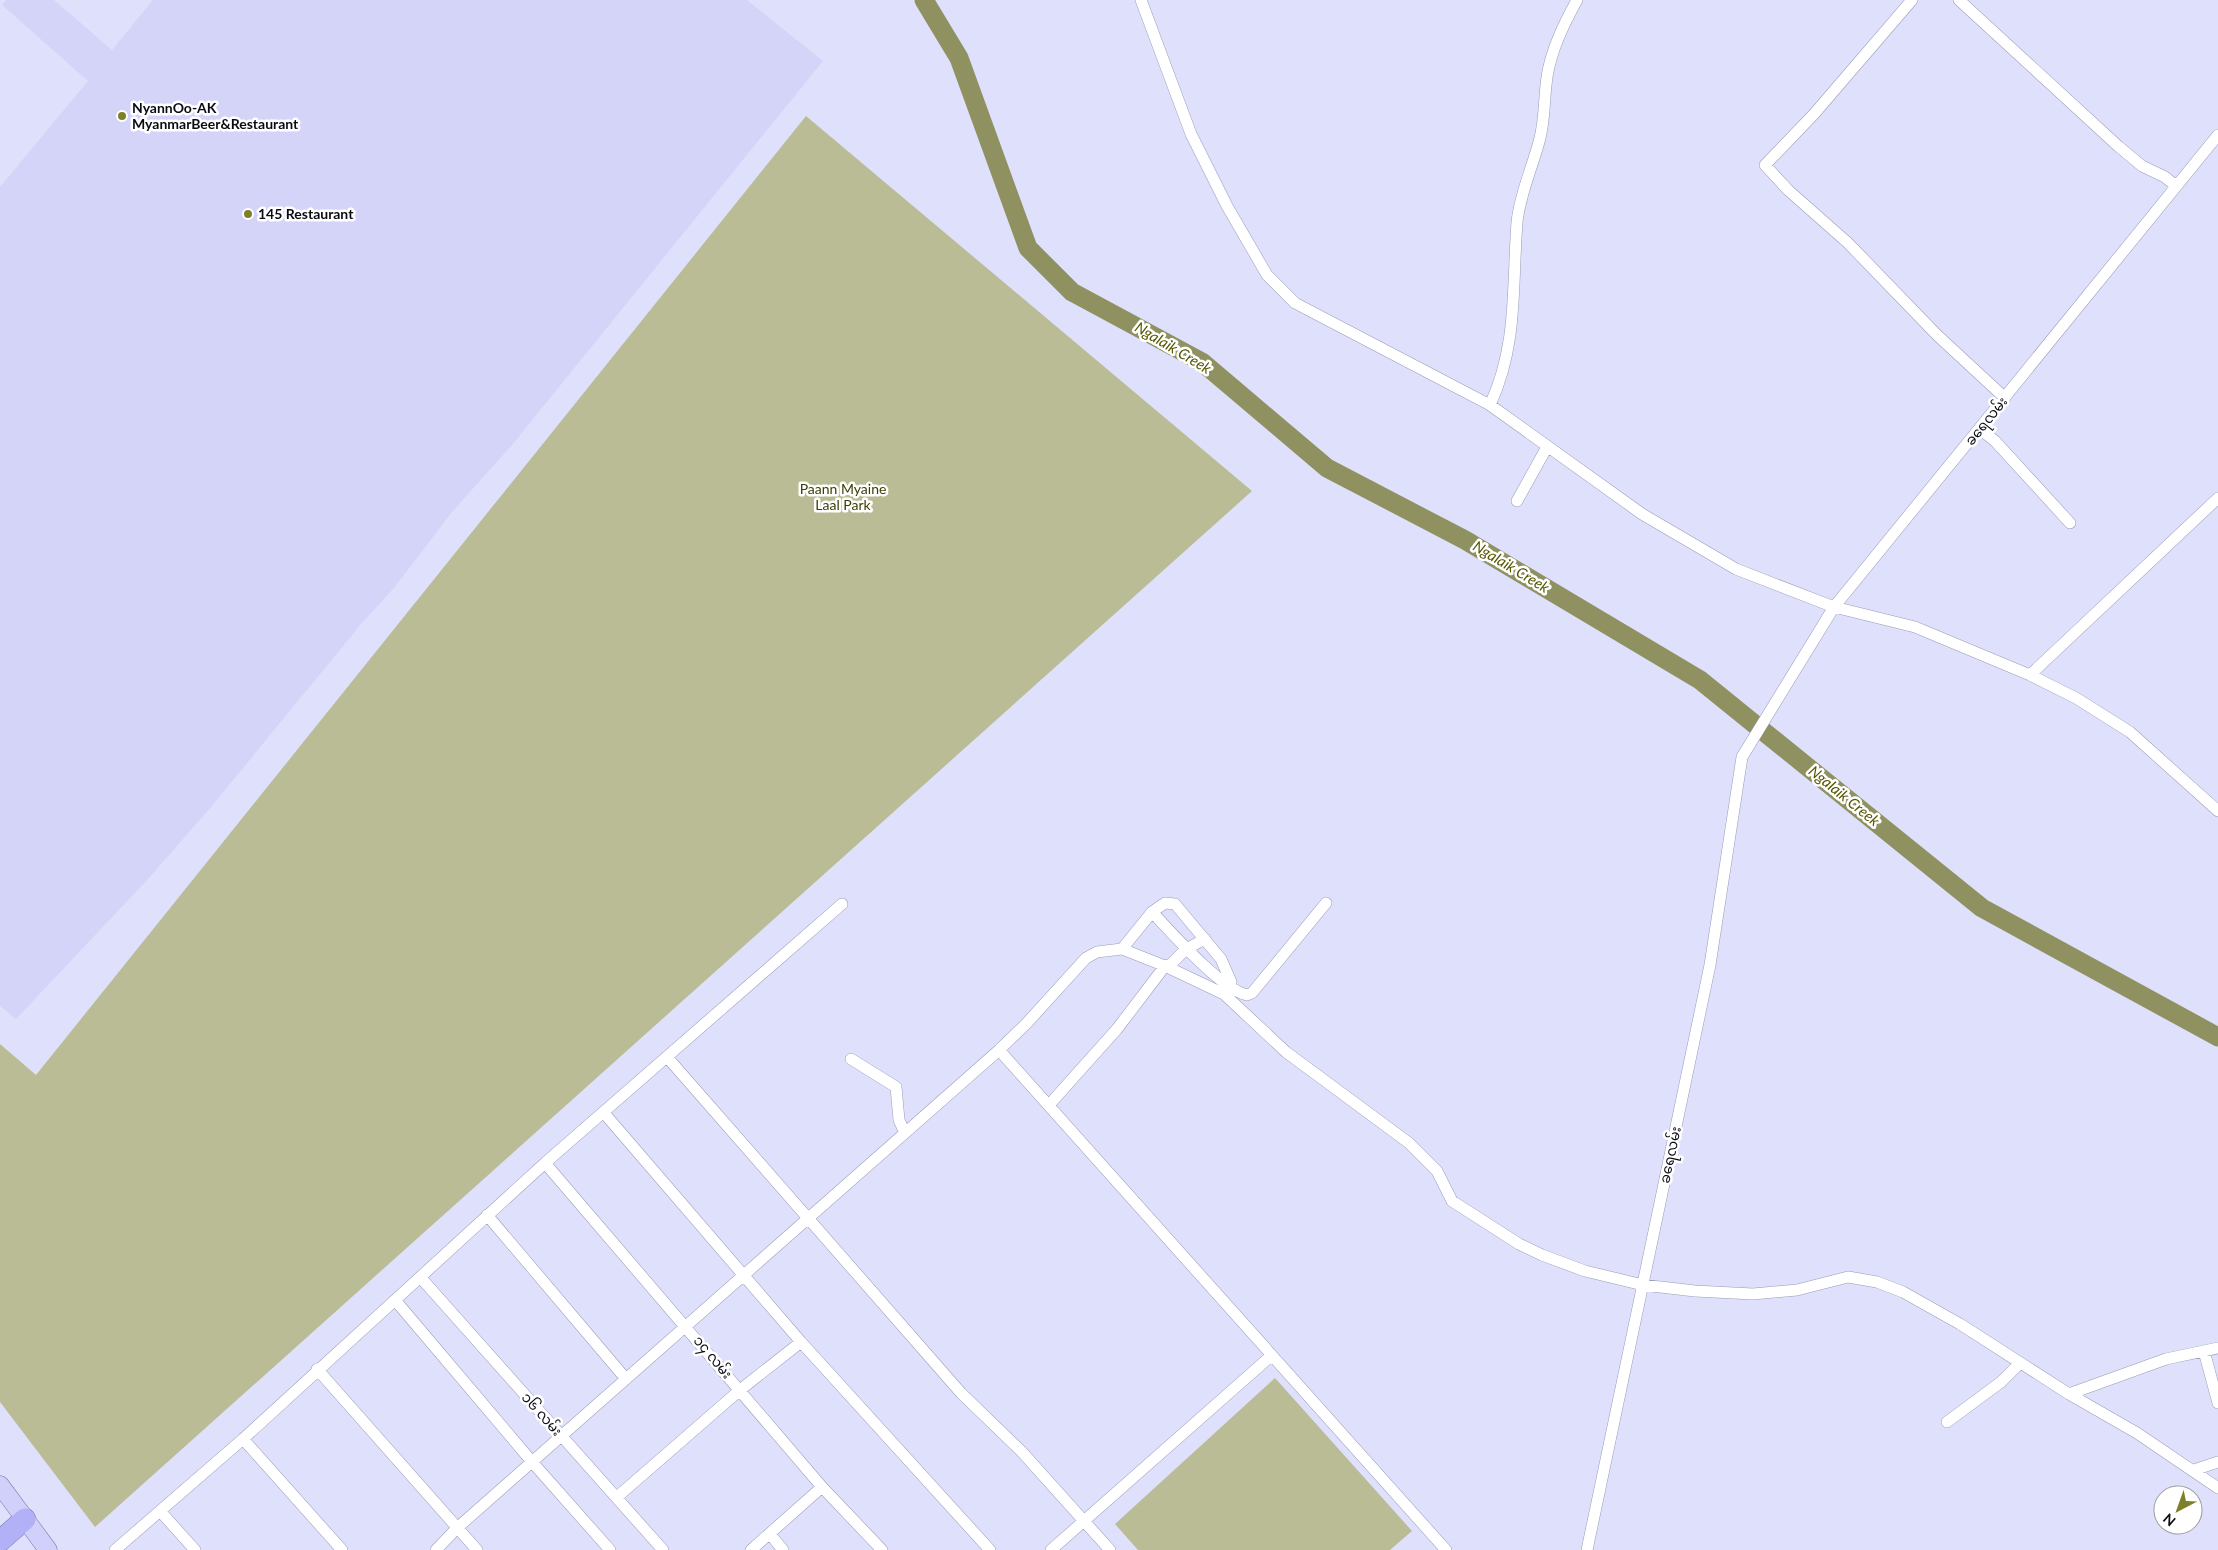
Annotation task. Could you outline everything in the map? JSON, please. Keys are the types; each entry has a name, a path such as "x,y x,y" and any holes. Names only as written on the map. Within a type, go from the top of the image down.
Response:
{"highway":[{"path":"0,1542 25,1519"}],"main road":[{"path":"0,1485 48,1550"}],"street":[{"path":"1141,0 1191,134 1227,206 1268,275 1295,302 1490,405 1642,514 1736,569 1834,607 1915,627 2030,675 2104,714 2130,732 2218,811"},
{"path":"1490,405 1500,383 1512,336 1517,220 1526,180 1540,138 1547,75 1561,29 1578,0"},
{"path":"1912,0 1814,114 1765,165 1788,190 1848,243 1937,335 2005,398"},
{"path":"1960,0 2118,146 2142,166 2165,177 2176,186"},
{"name":"ခရေလမ်း","path":"1586,1550 1710,966 1742,757 1834,607 2218,135"},
{"path":"1980,429 1995,441 2070,523"},
{"path":"1517,501 1547,447"},
{"path":"2030,675 2218,498"},
{"path":"1122,949 1152,912 1166,903 1175,904 1221,960 1228,973 1227,990"},
{"path":"436,1550 457,1528 533,1464 626,1379 746,1276 999,1050 1026,1024 1086,958 1097,952 1122,949 1227,990 1246,995 1252,993 1326,903"},
{"path":"115,1550 243,1440 318,1369 421,1278 545,1163 604,1113 800,938 842,904"},
{"path":"1152,912 1286,1052 1409,1142 1437,1171 1452,1201 1519,1244 1585,1271 1643,1285 1753,1294 1797,1290 1848,1277 1861,1278 1903,1292 1960,1324 2068,1394 2124,1424 2218,1488"},
{"path":"1049,1105 1117,1029 1165,966 1170,965 1186,949 1205,939"},
{"path":"999,1050 1446,1550"},
{"path":"667,1057 961,1393 1022,1452 1110,1550"},
{"path":"851,1059 896,1087 899,1120 905,1133"},
{"path":"604,1113 801,1342 990,1550"},
{"name":"၁၄ လမ်း","path":"545,1163 822,1487 882,1550"},
{"path":"487,1215 626,1379"},
{"name":"၁၆ လမ်း","path":"421,1278 663,1550"},
{"path":"395,1300 533,1464 610,1550"},
{"path":"617,1497 740,1390 801,1342"},
{"path":"2068,1394 2166,1359 2218,1348"},
{"path":"2204,1350 2218,1403"},
{"path":"1052,1550 1271,1356"},
{"path":"1947,1422 2001,1382 2020,1363"},
{"path":"318,1369 477,1550"},
{"path":"243,1440 342,1550"},
{"path":"2194,1470 2218,1462"},
{"path":"751,1550 822,1487"},
{"path":"160,1511 195,1550"},
{"path":"770,1534 784,1550"}],"shaded area":[{"path":"6,0 54,0 112,50 153,0 747,0 823,61 512,445 452,512 394,588 362,623 211,807 149,878 16,1019 0,1006 0,187 88,81 2,5"}],"green space":[{"name":"Paann Myaine Laal Park","path":"806,116 1252,491 95,1527 0,1402 0,1044 36,1075"},
{"path":"1275,1378 1412,1531 1390,1550 1138,1550 1115,1524"}],"waterway":[{"name":"Ngalaik Creek","path":"924,0 959,58 1028,248 1072,292 1202,362 1327,468 1465,540 1700,680 1982,908 2218,1037"}],"place":[{"name":"NyannOo-AK MyanmarBeer&Restaurant","path":"122,116"},
{"name":"145 Restaurant","path":"248,214"}]}
